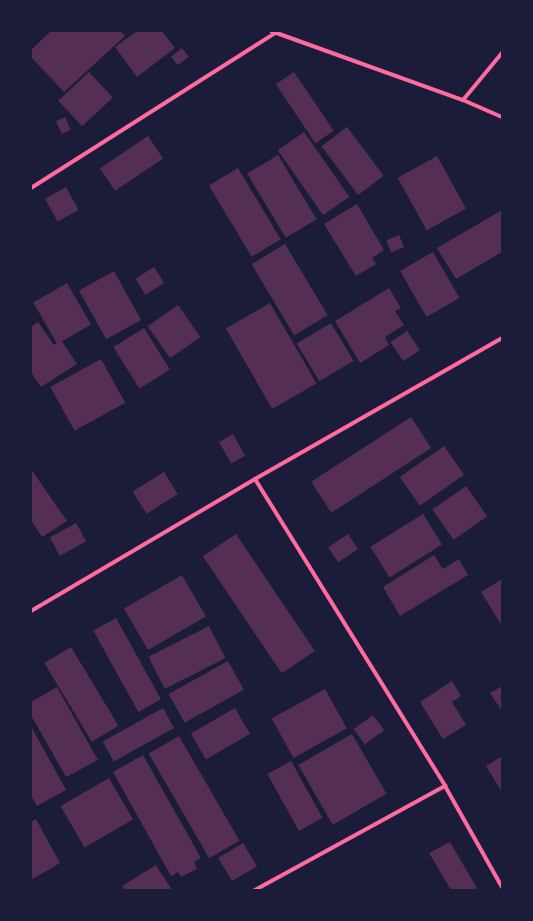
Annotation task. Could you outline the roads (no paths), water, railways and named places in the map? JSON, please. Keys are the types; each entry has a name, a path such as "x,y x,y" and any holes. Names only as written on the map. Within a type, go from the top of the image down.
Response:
{"street":[{"path":"31,188 273,32 463,100 502,117"},
{"path":"463,100 502,53"},
{"path":"31,611 255,479 502,338"},
{"path":"255,479 445,786 502,887"},
{"path":"255,890 445,786"}]}
